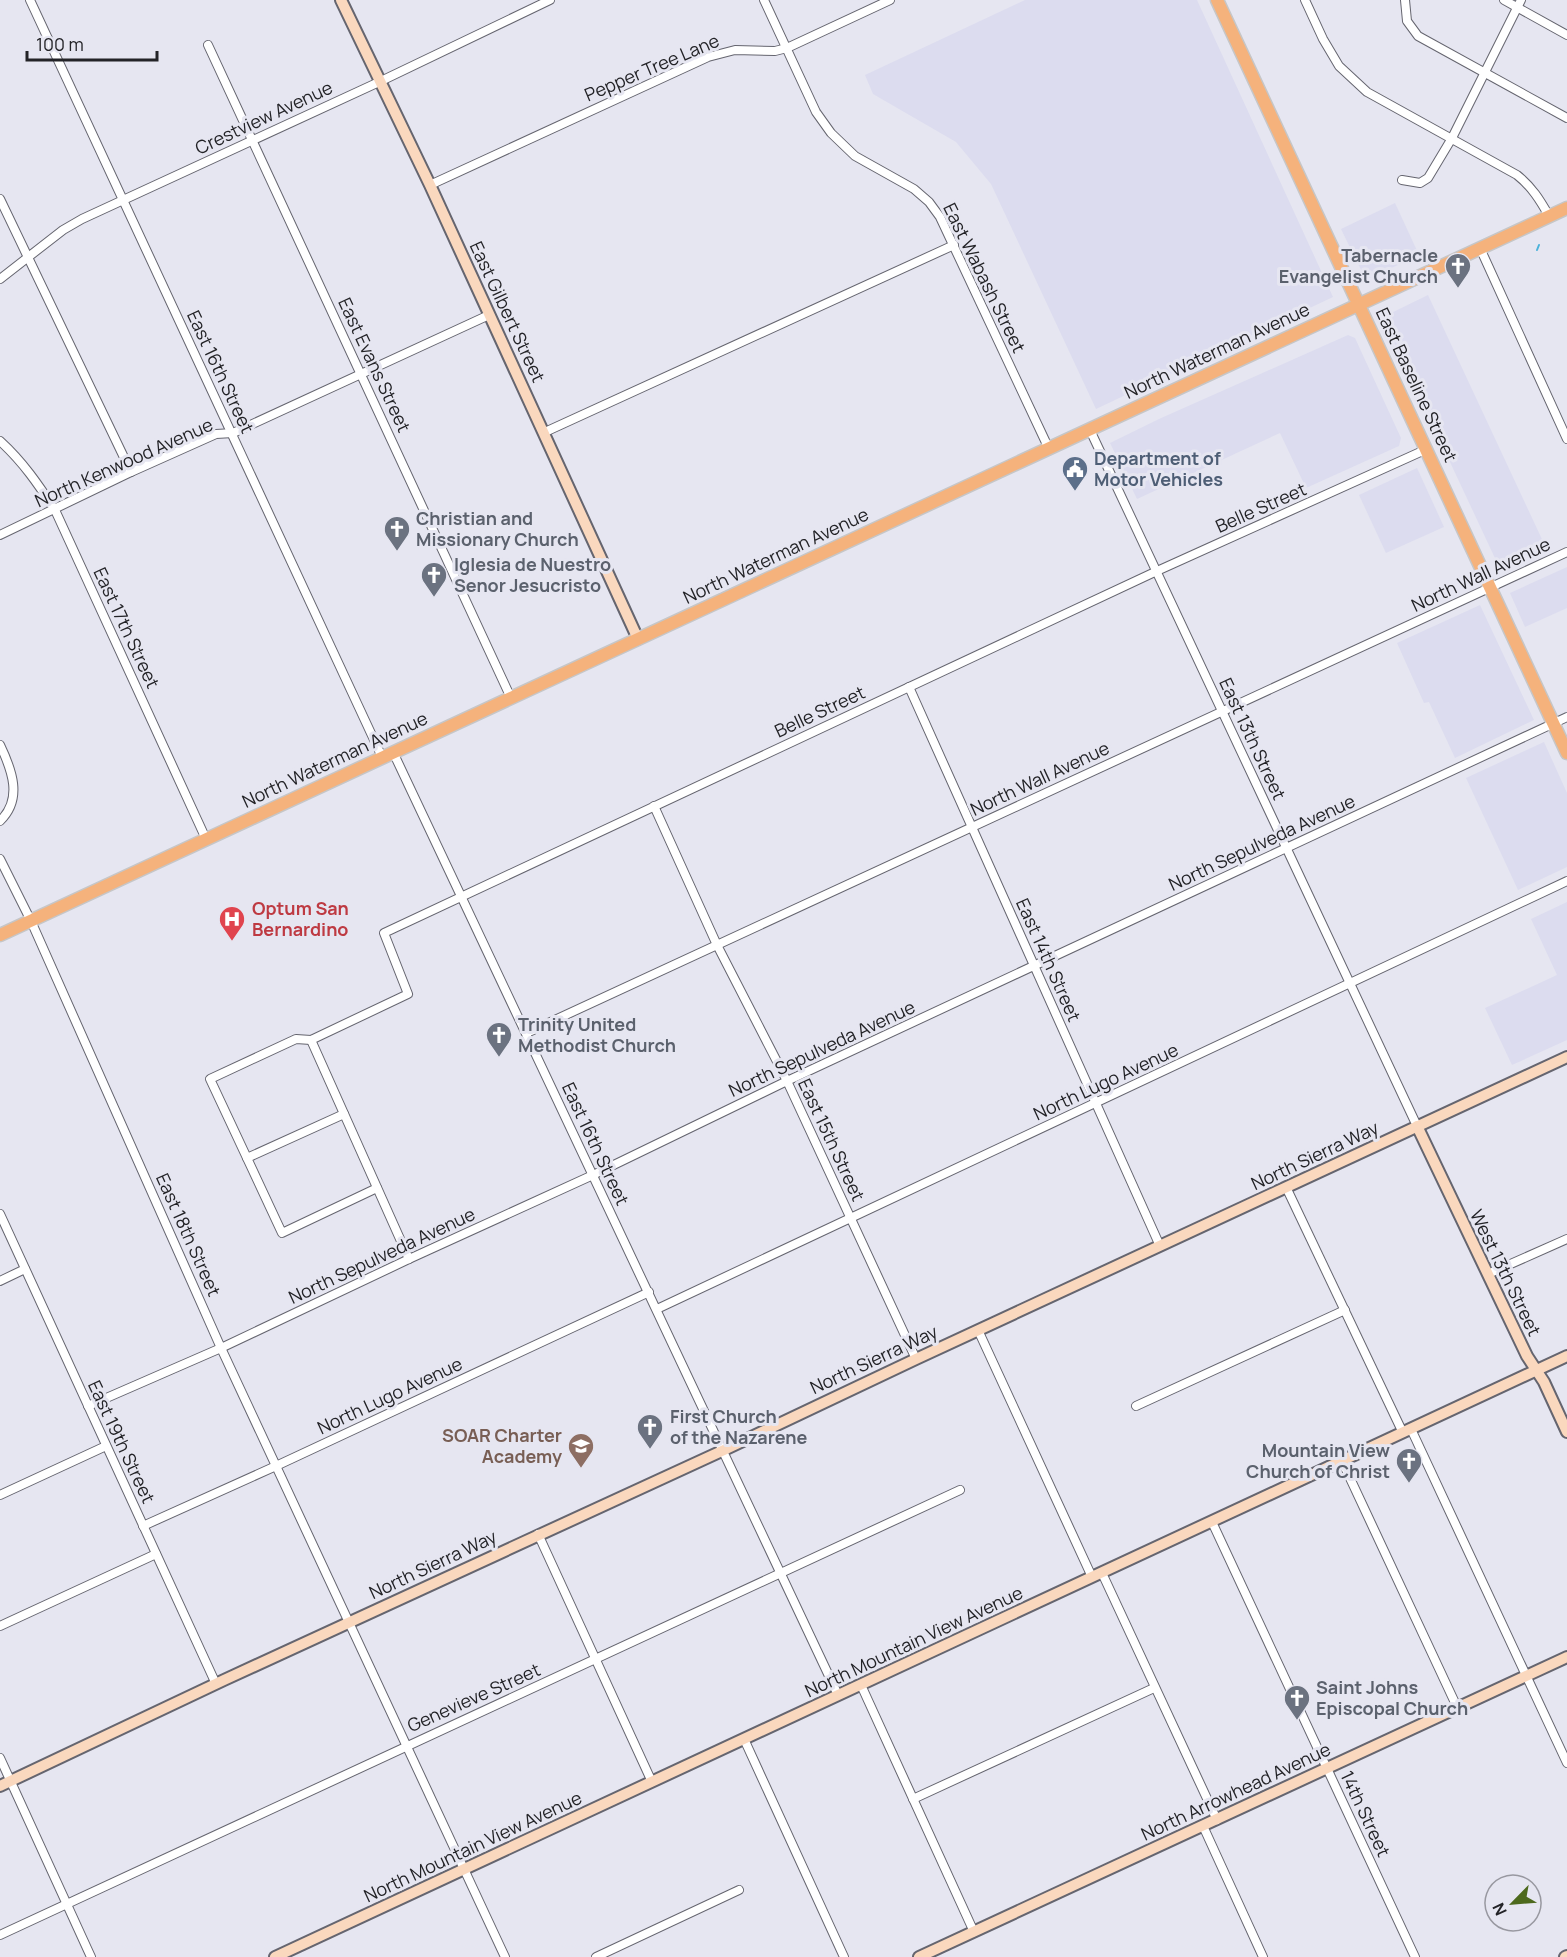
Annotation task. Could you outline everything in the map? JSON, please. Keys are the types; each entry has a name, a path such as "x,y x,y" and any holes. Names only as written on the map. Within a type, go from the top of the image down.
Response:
{"main road":[{"name":"East Baseline Street","path":"1217,0 1567,753"},
{"name":"North Waterman Avenue","path":"0,935 1567,208"}],"street":[{"name":"East 16th Street","path":"30,0 233,434 388,755 462,897 838,1695"},
{"name":"East Gilbert Street","path":"341,0 545,432 638,639"},
{"name":"Crestview Avenue","path":"0,279 63,230 122,200 379,82 550,0"},
{"name":"East Wabash Street","path":"764,0 816,112 831,133 855,156 897,178 929,202 940,217 1049,449"},
{"name":"Pepper Tree Lane","path":"430,185 708,57 735,50 775,51 787,48 891,0"},
{"path":"1305,0 1323,39 1339,66 1367,92 1518,176 1529,184 1549,216"},
{"path":"1405,0 1407,21 1418,36 1567,118"},
{"path":"1504,0 1520,4 1567,34"},
{"path":"1402,180 1420,183 1428,178 1452,138 1520,4"},
{"name":"East Evans Street","path":"208,45 511,698"},
{"path":"0,199 131,472"},
{"path":"545,432 954,245"},
{"path":"1480,248 1567,439"},
{"name":"North Kenwood Avenue","path":"0,535 131,472 216,434 233,434 489,315"},
{"name":"East 13th Street","path":"1090,430 1417,1126"},
{"name":"East 17th Street","path":"0,441 35,479 55,510 206,839"},
{"name":"Belle Street","path":"311,1040 408,994 384,933 1157,571 1426,450"},
{"name":"North Wall Avenue","path":"525,1031 531,1031 1567,552"},
{"name":"East 14th Street","path":"909,687 1160,1246"},
{"name":"North Sepulveda Avenue","path":"88,1406 221,1348 593,1175 787,1081 1567,717"},
{"path":"0,745 11,769 14,801 0,821"},
{"name":"East 15th Street","path":"654,806 717,945 787,1081 916,1359"},
{"name":"East 18th Street","path":"0,859 31,921 221,1348 505,1957"},
{"name":"North Lugo Avenue","path":"657,1309 1567,881"},
{"path":"377,1188 282,1233 210,1079 282,1044 296,1039 311,1040 409,1259"},
{"name":"North Sierra Way","path":"0,1786 1567,1057"},
{"path":"247,1158 344,1114"},
{"name":"West 13th Street","path":"1417,1126 1527,1356 1544,1382 1567,1432"},
{"path":"1286,1187 1567,1763"},
{"name":"East 19th Street","path":"0,1214 216,1684"},
{"path":"1488,1274 1567,1239"},
{"path":"0,1281 25,1269"},
{"name":"North Lugo Avenue","path":"143,1526 649,1292"},
{"path":"1136,1406 1345,1310"},
{"path":"978,1330 1217,1820"},
{"name":"North Mountain View Avenue","path":"275,1957 1567,1356"},
{"path":"0,1495 106,1446"},
{"path":"1342,1461 1457,1707"},
{"name":"Genevieve Street","path":"0,1935 960,1490"},
{"name":"14th Street","path":"1212,1521 1415,1957"},
{"path":"538,1534 652,1782"},
{"path":"0,1626 156,1554"},
{"name":"North Arrowhead Avenue","path":"919,1957 939,1953 975,1932 1567,1657"},
{"path":"861,1685 975,1932"},
{"path":"914,1799 1154,1688"},
{"path":"744,1739 844,1957"},
{"path":"0,1758 91,1957"},
{"path":"1203,1826 1263,1957"},
{"path":"596,1957 739,1890"}],"shaded area":[{"path":"1025,0 1197,0 1333,297 1096,409 991,184 956,142 873,94 865,75"},
{"path":"1395,203 1419,255 1366,280 1341,229"},
{"path":"1428,295 1547,550 1501,571 1384,321 1385,316"},
{"path":"1348,335 1355,338 1401,438 1399,446 1306,488 1280,433 1137,499 1110,443"},
{"path":"1417,468 1444,527 1386,553 1359,495"},
{"path":"1567,567 1567,608 1525,627 1510,593"},
{"path":"1480,605 1534,720 1455,758 1429,702 1424,703 1397,643"},
{"path":"1544,742 1567,793 1567,867 1518,890 1466,778"},
{"path":"1567,902 1567,1040 1512,1065 1485,1008 1557,975 1531,919"}],"waterway":[{"path":"1537,250 1539,245"}],"place":[{"name":"Tabernacle Evangelist Church","path":"1458,289"},
{"name":"Department of Motor Vehicles","path":"1075,492"},
{"name":"Christian and Missionary Church","path":"397,552"},
{"name":"Iglesia de Nuestro Senor Jesucristo","path":"434,598"},
{"name":"Optum San Bernardino","path":"232,942"},
{"name":"Trinity United Methodist Church","path":"499,1058"},
{"name":"First Church of the Nazarene","path":"650,1450"},
{"name":"SOAR Charter Academy","path":"581,1469"},
{"name":"Mountain View Church of Christ","path":"1409,1484"},
{"name":"Saint Johns Episcopal Church","path":"1297,1721"}]}
